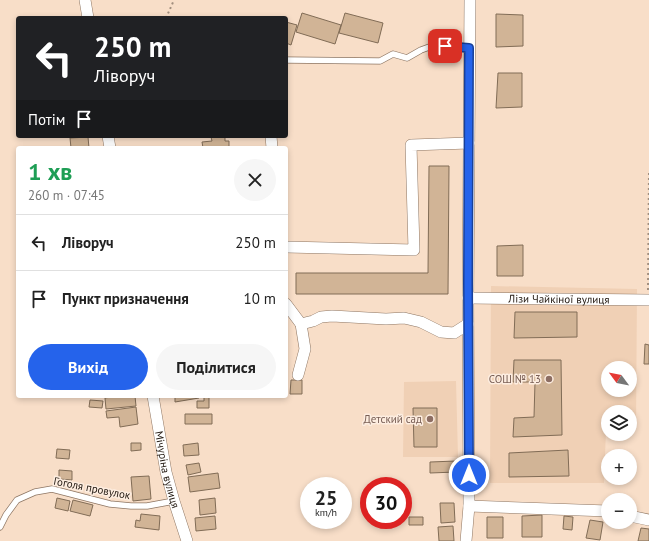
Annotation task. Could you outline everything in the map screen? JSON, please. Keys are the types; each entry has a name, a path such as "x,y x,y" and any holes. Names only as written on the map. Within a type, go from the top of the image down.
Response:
{"street":[{"path":"85,0 88,16"},
{"path":"466,541 469,506 468,298 470,0"},
{"path":"288,247 414,250 411,145 469,143"},
{"name":"Лізи Чайкіної вулиця","path":"468,298 648,300"},
{"path":"288,308 301,324 305,349 298,375"},
{"path":"301,324 321,317 332,316 386,320 404,318 421,322 441,332 454,332 468,324"},
{"name":"Мічуріна вулиця","path":"153,398 166,472 187,541"},
{"path":"469,506 601,511"},
{"path":"637,517 649,520"}],"lane":[{"path":"288,60 380,62 393,54 407,58 432,46 469,48"},
{"name":"Гоголя провулок","path":"0,527 6,515 17,500 35,492 52,489 110,504 147,506 174,501"}],"path":[{"path":"167,16 174,0"},
{"path":"648,300 649,173"}],"shaded area":[{"name":"СОШ № 13","path":"491,286 637,289 636,361 601,361 601,397 636,397 636,405 601,405 601,441 606,441 605,449 601,449 601,483 490,483"},
{"name":"Детский сад","path":"456,381 458,457 403,457 404,382"}],"building":[{"path":"302,13 341,25 335,44 296,32"},
{"path":"345,13 383,23 378,43 339,33"},
{"path":"496,14 523,15 523,46 496,47"},
{"path":"288,23 297,25 291,45 288,44"},
{"path":"498,73 522,73 522,107 496,108"},
{"path":"70,138 88,138 89,146 71,146"},
{"path":"211,138 225,138 225,141 229,141 229,146 203,146 202,142 212,141"},
{"path":"429,166 449,166 448,294 296,294 296,273 428,273"},
{"path":"523,245 523,276 497,276 497,246"},
{"path":"515,312 577,312 577,337 514,338"},
{"path":"645,344 649,345 649,364 644,364"},
{"path":"514,360 561,360 562,435 513,437 514,418 534,417 535,382 513,382"},
{"path":"291,380 302,380 302,394 290,394"},
{"path":"105,398 135,398 136,406 106,409"},
{"path":"175,398 199,398 175,402"},
{"path":"204,398 209,398 209,408 197,408 197,401 204,401"},
{"path":"90,400 103,401 102,408 89,407"},
{"path":"136,407 138,424 120,427 119,417 107,418 106,411"},
{"path":"413,408 437,408 437,447 414,447"},
{"path":"185,414 212,414 212,424 185,424"},
{"path":"131,443 141,443 141,450 131,451"},
{"path":"198,443 199,455 184,456 183,445"},
{"path":"57,449 70,450 69,459 56,458"},
{"path":"568,450 569,476 509,477 509,453"},
{"path":"456,461 456,472 430,473 430,462"},
{"path":"199,463 201,472 188,475 186,465"},
{"path":"59,470 72,471 72,480 59,479"},
{"path":"218,473 220,488 190,492 188,477"},
{"path":"149,476 151,499 133,501 131,477"},
{"path":"57,498 70,501 68,511 55,508"},
{"path":"215,498 216,513 200,515 199,500"},
{"path":"73,500 93,505 90,516 70,511"},
{"path":"440,503 454,503 455,522 441,523"},
{"path":"141,514 160,516 159,530 135,527 136,520 140,521"},
{"path":"542,515 542,537 522,537 522,516"},
{"path":"215,516 216,529 196,531 195,518"},
{"path":"564,516 573,517 572,530 563,529"},
{"path":"412,517 423,517 423,525 412,525"},
{"path":"487,517 503,517 503,538 487,538"},
{"path":"590,520 601,522 602,529 600,540 586,538"},
{"path":"453,526 454,541 439,541 438,527"},
{"path":"641,528 649,529 649,541 638,541"}],"place":[{"name":"СОШ № 13","path":"549,379"},
{"name":"Детский сад","path":"430,419"}],"route":[{"path":"445,46 469,48 469,475"}]}
